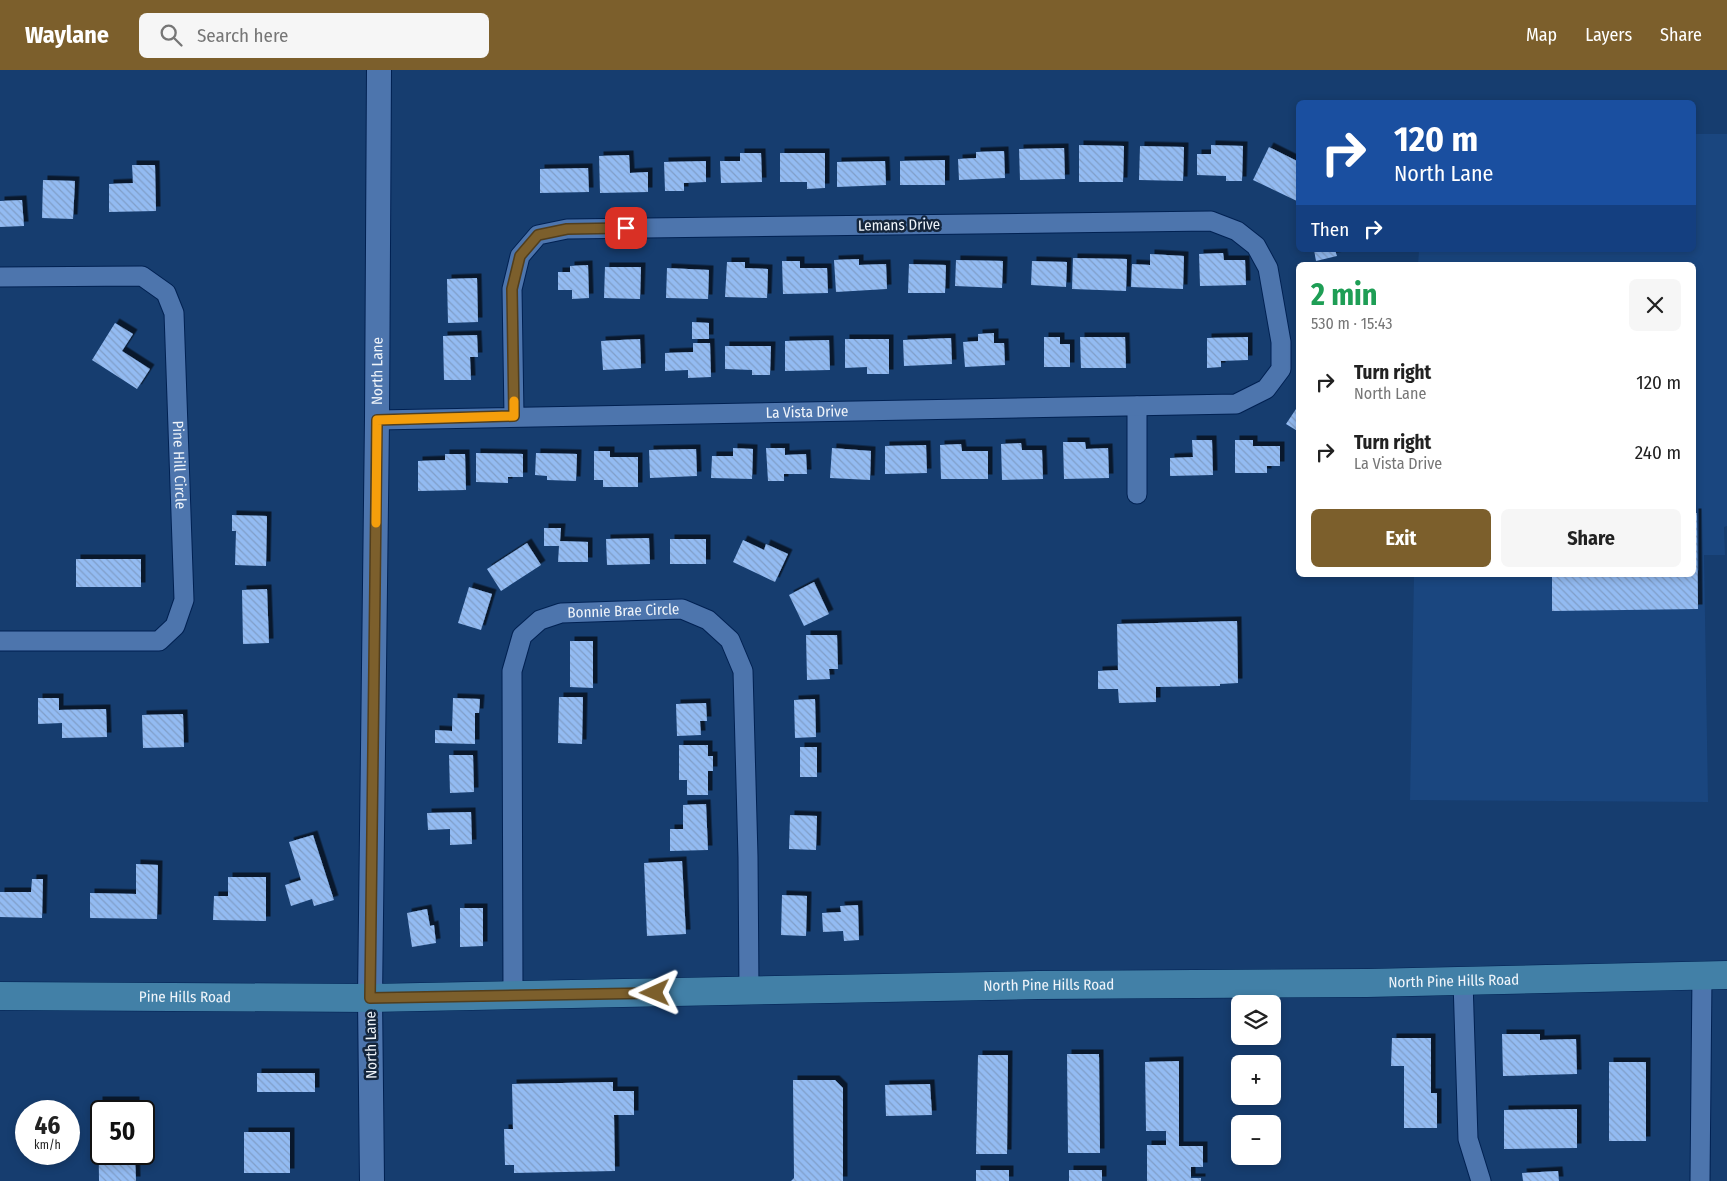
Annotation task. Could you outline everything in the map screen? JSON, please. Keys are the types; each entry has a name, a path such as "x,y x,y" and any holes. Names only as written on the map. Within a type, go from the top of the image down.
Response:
{"main road":[{"name":"North Pine Hills Road","path":"370,998 1038,985 1464,981 1714,976"},
{"name":"Pine Hills Road","path":"0,996 370,998"}],"street":[{"name":"North Lane","path":"372,1181 370,998 379,70"},
{"name":"Lemans Drive","path":"514,416 512,289 520,256 538,235 567,229 1211,221 1238,231 1256,246 1268,268 1281,342 1281,369 1266,389 1236,404"},
{"name":"Pine Hill Circle","path":"0,277 142,276 166,293 174,313 184,600 175,626 160,641 0,641"},
{"name":"La Vista Drive","path":"377,420 1236,404"},
{"path":"1137,406 1137,494"},
{"name":"Bonnie Brae Circle","path":"513,995 512,671 522,636 540,620 561,614 682,609 708,620 730,640 743,671 748,857 749,991"},
{"path":"1700,1181 1714,976"},
{"path":"1464,981 1468,1139 1481,1181"}],"shaded area":[{"path":"1696,134 1727,134 1727,526 1724,527 1725,555 1704,555 1708,802 1410,800 1414,577 1696,577 1696,262 1418,262 1419,252 1696,252"}],"building":[{"path":"1079,145 1124,146 1123,182 1079,182"},
{"path":"1211,145 1243,146 1242,181 1226,181 1226,176 1197,175 1197,154 1211,154"},
{"path":"1140,146 1184,147 1183,181 1139,180"},
{"path":"1269,147 1296,160 1296,201 1253,180"},
{"path":"1064,148 1065,179 1020,180 1019,149"},
{"path":"1004,151 1005,178 959,180 958,159 976,158 976,152"},
{"path":"740,153 761,153 762,182 721,183 720,161 740,161"},
{"path":"780,153 825,153 825,188 807,189 807,182 780,182"},
{"path":"629,155 630,173 648,172 648,192 600,193 599,156"},
{"path":"945,160 945,185 900,185 900,161"},
{"path":"706,161 706,182 684,183 684,191 665,191 664,162"},
{"path":"885,161 886,185 837,187 837,162"},
{"path":"132,165 155,165 156,211 109,212 109,184 133,183"},
{"path":"588,168 589,192 540,193 540,169"},
{"path":"43,180 75,181 73,219 42,218"},
{"path":"22,200 24,226 0,227 0,201"},
{"path":"1314,252 1336,252 1337,256 1316,261"},
{"path":"1223,253 1224,260 1245,260 1246,285 1200,286 1199,254"},
{"path":"1150,254 1184,256 1183,289 1131,287 1132,264 1150,265"},
{"path":"1073,258 1127,259 1126,291 1072,289"},
{"path":"859,259 859,265 886,264 887,289 836,292 834,260"},
{"path":"956,260 1003,261 1002,288 955,286"},
{"path":"782,261 800,261 800,268 827,268 828,293 783,294"},
{"path":"1032,261 1067,262 1066,287 1031,285"},
{"path":"727,262 745,262 745,268 768,269 767,298 725,297"},
{"path":"909,264 946,265 945,293 908,293"},
{"path":"588,265 589,298 572,299 572,290 558,290 558,272 570,272 570,266"},
{"path":"605,267 641,267 640,299 604,298"},
{"path":"667,268 709,270 708,299 666,298"},
{"path":"477,278 478,322 448,323 447,279"},
{"path":"692,322 709,323 709,339 692,339"},
{"path":"115,323 133,334 122,351 150,369 137,389 92,360"},
{"path":"994,333 994,343 1004,343 1005,365 965,367 963,342 978,341 978,334"},
{"path":"477,335 478,357 470,357 471,380 444,380 443,336"},
{"path":"1044,337 1060,337 1060,344 1070,344 1070,367 1044,367"},
{"path":"1080,337 1125,337 1126,368 1081,368"},
{"path":"1248,337 1248,360 1221,361 1221,367 1207,368 1207,338"},
{"path":"951,338 952,364 904,366 903,340"},
{"path":"640,339 641,368 603,370 601,341"},
{"path":"845,339 889,339 889,374 867,374 867,367 845,368"},
{"path":"829,340 830,370 785,371 785,341"},
{"path":"693,343 710,343 711,377 688,378 688,370 665,371 665,353 693,352"},
{"path":"725,346 771,346 770,375 752,375 752,370 725,369"},
{"path":"1296,409 1296,430 1286,424"},
{"path":"1192,440 1212,440 1213,475 1170,476 1170,458 1193,457"},
{"path":"1235,440 1253,440 1253,446 1280,446 1280,466 1267,466 1267,473 1235,473"},
{"path":"1063,442 1085,442 1086,449 1108,448 1109,478 1064,479"},
{"path":"1021,443 1022,450 1042,450 1043,479 1002,480 1001,444"},
{"path":"961,444 962,451 988,451 988,479 941,479 940,445"},
{"path":"926,445 927,473 885,474 885,446"},
{"path":"733,448 753,449 752,479 711,478 712,456 733,456"},
{"path":"766,448 785,448 785,455 806,454 807,474 784,474 784,481 768,481"},
{"path":"832,448 871,451 870,480 830,478"},
{"path":"696,449 697,476 650,478 649,450"},
{"path":"594,451 610,451 610,457 638,457 638,487 603,487 603,480 594,480"},
{"path":"476,453 523,454 523,477 508,477 508,483 476,482"},
{"path":"536,453 577,454 576,481 547,480 547,476 535,475"},
{"path":"445,454 465,454 466,490 418,491 418,461 445,460"},
{"path":"1697,513 1698,609 1552,611 1552,577 1696,577"},
{"path":"232,515 267,516 266,566 235,565 236,531 232,531"},
{"path":"544,528 561,528 560,541 588,542 588,562 558,562 559,546 544,546"},
{"path":"649,538 650,564 607,565 606,539"},
{"path":"670,539 706,539 706,564 670,564"},
{"path":"743,540 764,550 766,544 788,554 775,582 733,562"},
{"path":"527,543 541,565 501,591 487,569"},
{"path":"76,559 141,559 141,587 76,587"},
{"path":"814,582 829,614 804,626 789,595"},
{"path":"469,587 492,594 481,630 458,623"},
{"path":"267,589 269,643 243,644 242,590"},
{"path":"1237,621 1238,683 1220,684 1220,686 1156,687 1156,702 1119,703 1118,689 1098,689 1098,671 1118,670 1117,624"},
{"path":"806,635 837,635 838,669 829,669 830,679 807,680"},
{"path":"570,641 593,641 593,688 570,687"},
{"path":"559,697 583,697 582,744 558,743"},
{"path":"38,698 59,698 59,710 106,709 107,737 62,738 62,723 38,724"},
{"path":"453,698 480,699 479,713 475,713 475,744 435,743 435,730 452,731"},
{"path":"815,699 816,737 795,738 794,700"},
{"path":"706,703 707,721 700,721 701,735 677,736 676,704"},
{"path":"183,714 184,747 143,748 142,715"},
{"path":"679,745 708,745 708,756 713,756 713,771 708,771 708,795 687,795 687,780 679,780"},
{"path":"800,747 817,747 817,777 800,777"},
{"path":"449,755 473,755 474,792 450,793"},
{"path":"706,804 708,850 670,851 670,829 683,829 683,805"},
{"path":"471,812 472,844 450,845 450,829 428,830 427,813"},
{"path":"790,815 817,816 816,850 789,849"},
{"path":"313,835 334,900 314,906 312,899 291,906 285,885 301,880 289,842"},
{"path":"682,861 686,934 647,936 644,863"},
{"path":"136,864 158,865 157,919 90,918 90,893 136,894"},
{"path":"228,877 266,877 266,921 213,920 214,896 228,896"},
{"path":"32,879 43,879 42,918 0,917 0,892 31,892"},
{"path":"782,895 807,896 806,936 781,935"},
{"path":"858,905 859,940 844,941 843,931 823,932 822,913 841,912 840,906"},
{"path":"460,908 483,908 483,946 460,947"},
{"path":"427,909 430,926 434,925 436,943 412,947 407,913"},
{"path":"1502,1034 1540,1034 1540,1040 1576,1039 1577,1074 1503,1076"},
{"path":"1392,1038 1431,1038 1431,1093 1437,1093 1437,1128 1404,1128 1404,1066 1391,1066"},
{"path":"1067,1054 1099,1054 1100,1153 1068,1153"},
{"path":"978,1055 1008,1055 1007,1154 976,1154"},
{"path":"1179,1061 1179,1146 1203,1146 1203,1167 1191,1167 1191,1178 1201,1178 1201,1181 1147,1181 1147,1145 1166,1145 1166,1131 1146,1131 1145,1062"},
{"path":"1609,1062 1646,1062 1646,1141 1609,1141"},
{"path":"257,1073 315,1073 315,1092 257,1092"},
{"path":"793,1080 835,1080 843,1088 843,1181 791,1181 794,1178"},
{"path":"613,1082 613,1091 634,1091 634,1115 614,1115 615,1171 514,1173 514,1165 505,1165 504,1129 513,1129 512,1084"},
{"path":"930,1084 932,1115 886,1116 885,1085"},
{"path":"1577,1109 1577,1148 1504,1149 1504,1110"},
{"path":"244,1132 290,1132 290,1173 244,1173"},
{"path":"99,1165 135,1165 136,1181 99,1181"},
{"path":"976,1170 1009,1170 1009,1181 976,1181"},
{"path":"1069,1170 1102,1170 1102,1181 1069,1181"},
{"path":"1558,1171 1559,1181 1523,1181 1522,1173"}],"slow traffic":[{"path":"376,523 377,420 514,416 514,401"}],"route":[{"path":"626,228 567,229 538,235 520,256 512,289 514,416 377,420 370,998 655,993"}]}
